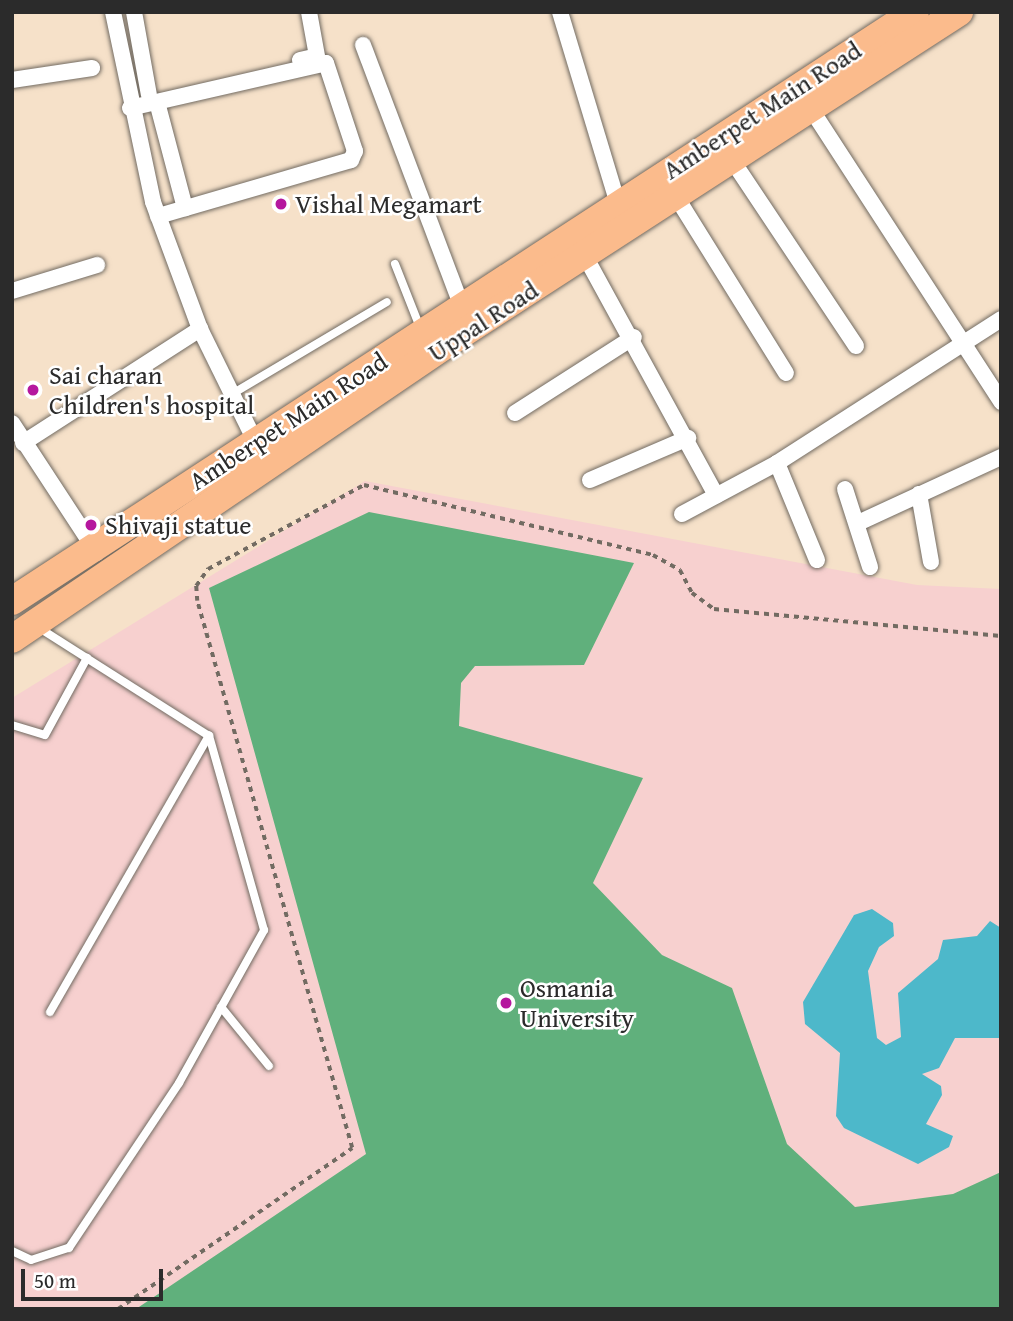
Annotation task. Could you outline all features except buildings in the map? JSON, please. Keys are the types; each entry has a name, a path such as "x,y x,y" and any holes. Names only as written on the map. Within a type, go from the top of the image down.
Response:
{"highway":[{"name":"Amberpet Main Road","path":"12,601 94,548 262,454 422,333 615,202 915,12"},
{"name":"Uppal Road","path":"24,632 111,572 262,454 734,163 959,12"}],"street":[{"path":"113,12 129,104 158,216 200,329 262,454"},
{"path":"134,12 153,98 185,208"},
{"path":"129,104 317,56 309,12"},
{"path":"560,12 615,202 628,228"},
{"path":"363,45 462,307"},
{"path":"153,98 326,63 355,151 351,160 158,216"},
{"path":"12,80 92,68"},
{"path":"813,112 966,343 1001,402"},
{"path":"734,163 856,346"},
{"path":"677,198 786,373"},
{"path":"585,256 634,337 716,495"},
{"path":"12,291 97,265"},
{"path":"682,514 777,463 1001,319"},
{"path":"23,443 200,329"},
{"path":"515,412 634,337"},
{"path":"12,423 111,572"},
{"path":"590,480 688,438"},
{"path":"858,523 1001,457"},
{"path":"777,463 817,561"},
{"path":"845,489 870,567"},
{"path":"919,494 931,562"}],"lane":[{"path":"395,264 422,333"},
{"path":"232,394 387,302"},
{"path":"12,1251 30,1260 69,1248 221,1007 264,930 208,736 87,659 24,632"},
{"path":"12,725 45,735 87,659"},
{"path":"50,1012 208,736"},
{"path":"221,1007 269,1066"}],"path":[{"path":"118,1309 352,1148 197,601 200,576 208,569 364,485 653,555 680,570 692,593 714,609 1001,636"}],"shaded area":[{"name":"Osmania University","path":"365,481 917,585 1001,589 1001,1309 12,1309 12,698"}],"green space":[{"path":"369,512 634,563 584,665 475,666 461,683 459,726 643,778 593,883 662,955 732,988 787,1144 855,1207 953,1194 1001,1172 1001,1309 136,1309 366,1154 209,588"}],"water":[{"path":"872,909 893,923 894,936 879,947 868,971 877,1038 886,1045 901,1037 898,993 938,959 943,940 977,936 990,921 1001,928 1001,1038 955,1038 939,1068 922,1074 941,1086 942,1095 926,1124 953,1136 949,1147 918,1164 844,1128 836,1116 840,1053 805,1024 803,1002 854,915"}],"place":[{"name":"Vishal Megamart","path":"281,204"},
{"name":"Sai charan Children's hospital","path":"33,390"},
{"name":"Shivaji statue","path":"91,525"},
{"name":"Osmania University","path":"506,1003"}]}
